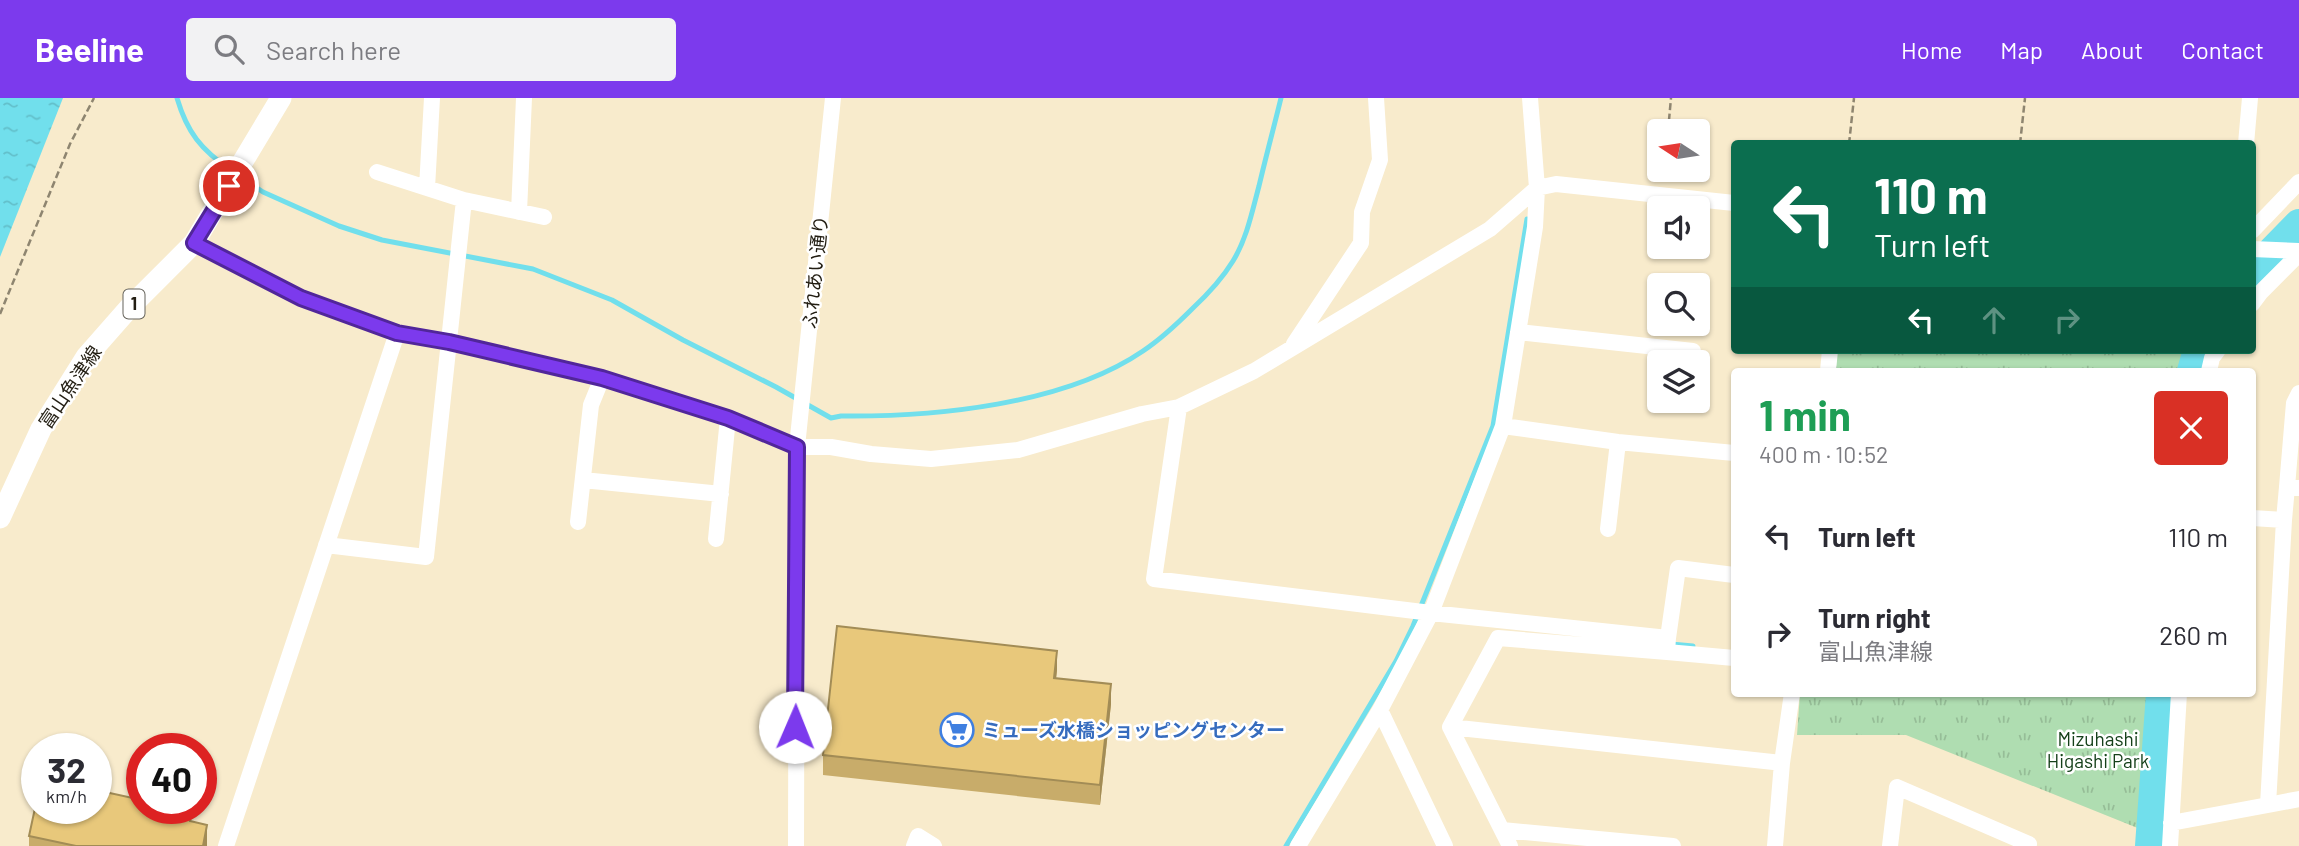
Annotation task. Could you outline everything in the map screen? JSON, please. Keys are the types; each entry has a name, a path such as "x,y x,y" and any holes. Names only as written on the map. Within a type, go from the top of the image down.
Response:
{"main road":[{"name":"富山魚津線","path":"0,518 41,429 86,357 130,307 194,243 281,98"}],"street":[{"path":"428,188 432,98"},
{"path":"519,212 524,98"},
{"name":"ふれあい通り","path":"796,846 797,447 833,98"},
{"path":"1291,349 1361,243 1362,212 1380,160 1376,98"},
{"path":"1298,846 1380,710 1431,613 1503,426 1535,228 1537,188 1530,98"},
{"path":"2246,140 2250,98"},
{"path":"377,172 464,200 544,217"},
{"path":"2256,227 2299,182"},
{"path":"194,243 301,298 397,333 449,342 602,378 728,418 797,447 831,447 871,454 931,459 1018,450 1142,414 1179,407 1254,371 1490,229 1537,188 1556,184 1731,203"},
{"path":"326,545 426,556 464,200"},
{"path":"2256,249 2295,252"},
{"path":"2256,299 2295,252"},
{"path":"1518,332 1684,350"},
{"path":"226,846 397,333"},
{"path":"578,523 591,405 602,378"},
{"path":"2268,805 2284,520 2293,488 2294,403 2299,393"},
{"path":"1179,407 1154,579 1667,645 1731,657"},
{"path":"716,539 728,418"},
{"path":"1503,426 1618,442 1731,453"},
{"path":"1608,528 1618,442"},
{"path":"583,481 721,494"},
{"path":"2256,518 2284,520"},
{"path":"1667,645 1678,568 1731,575"},
{"path":"1450,727 1498,638 1667,645"},
{"path":"1775,846 1782,763 1791,697"},
{"path":"2170,846 2179,697"},
{"path":"1380,710 1445,846"},
{"path":"1450,727 1782,763"},
{"path":"1450,727 1510,846"},
{"path":"1890,846 1897,787 2031,845"},
{"path":"2171,823 2299,799"},
{"path":"1502,830 1673,846"},
{"path":"914,846 918,836 934,846"}],"path":[{"path":"0,314 70,145 94,98"},
{"path":"1669,119 1671,98"},
{"path":"1849,140 1854,98"},
{"path":"2020,140 2025,98"}],"green space":[{"path":"1830,354 2197,354 2193,368 1828,368"},
{"name":"Mizuhashi Higashi Park","path":"1800,697 2162,697 2150,833 1906,735 1797,735"}],"water":[{"path":"0,98 63,98 0,257"}],"building":[{"path":"837,626 1057,651 1054,678 1111,684 1100,785 823,755"},
{"path":"112,793 126,797 126,824 207,825 203,846 76,846 29,836 32,824 112,824"}],"waterway":[{"path":"177,98 185,121 196,139 231,170"},
{"path":"239,176 263,192 339,226 382,240 533,269 612,300 831,418 916,414 997,404 1076,384 1143,351 1169,331 1214,286 1238,252 1246,234 1281,98"},
{"path":"1286,846 1396,661 1413,626 1493,426 1527,219"},
{"path":"2256,268 2299,224"},
{"path":"2193,368 2197,354"},
{"path":"1671,644 1693,646"},
{"path":"2150,846 2161,697"}],"place":[{"name":"ミューズ水橋ショッピングセンター","path":"957,730"}],"route":[{"path":"229,186 194,243 301,298 397,333 449,342 602,378 728,418 797,447 795,727"}]}
